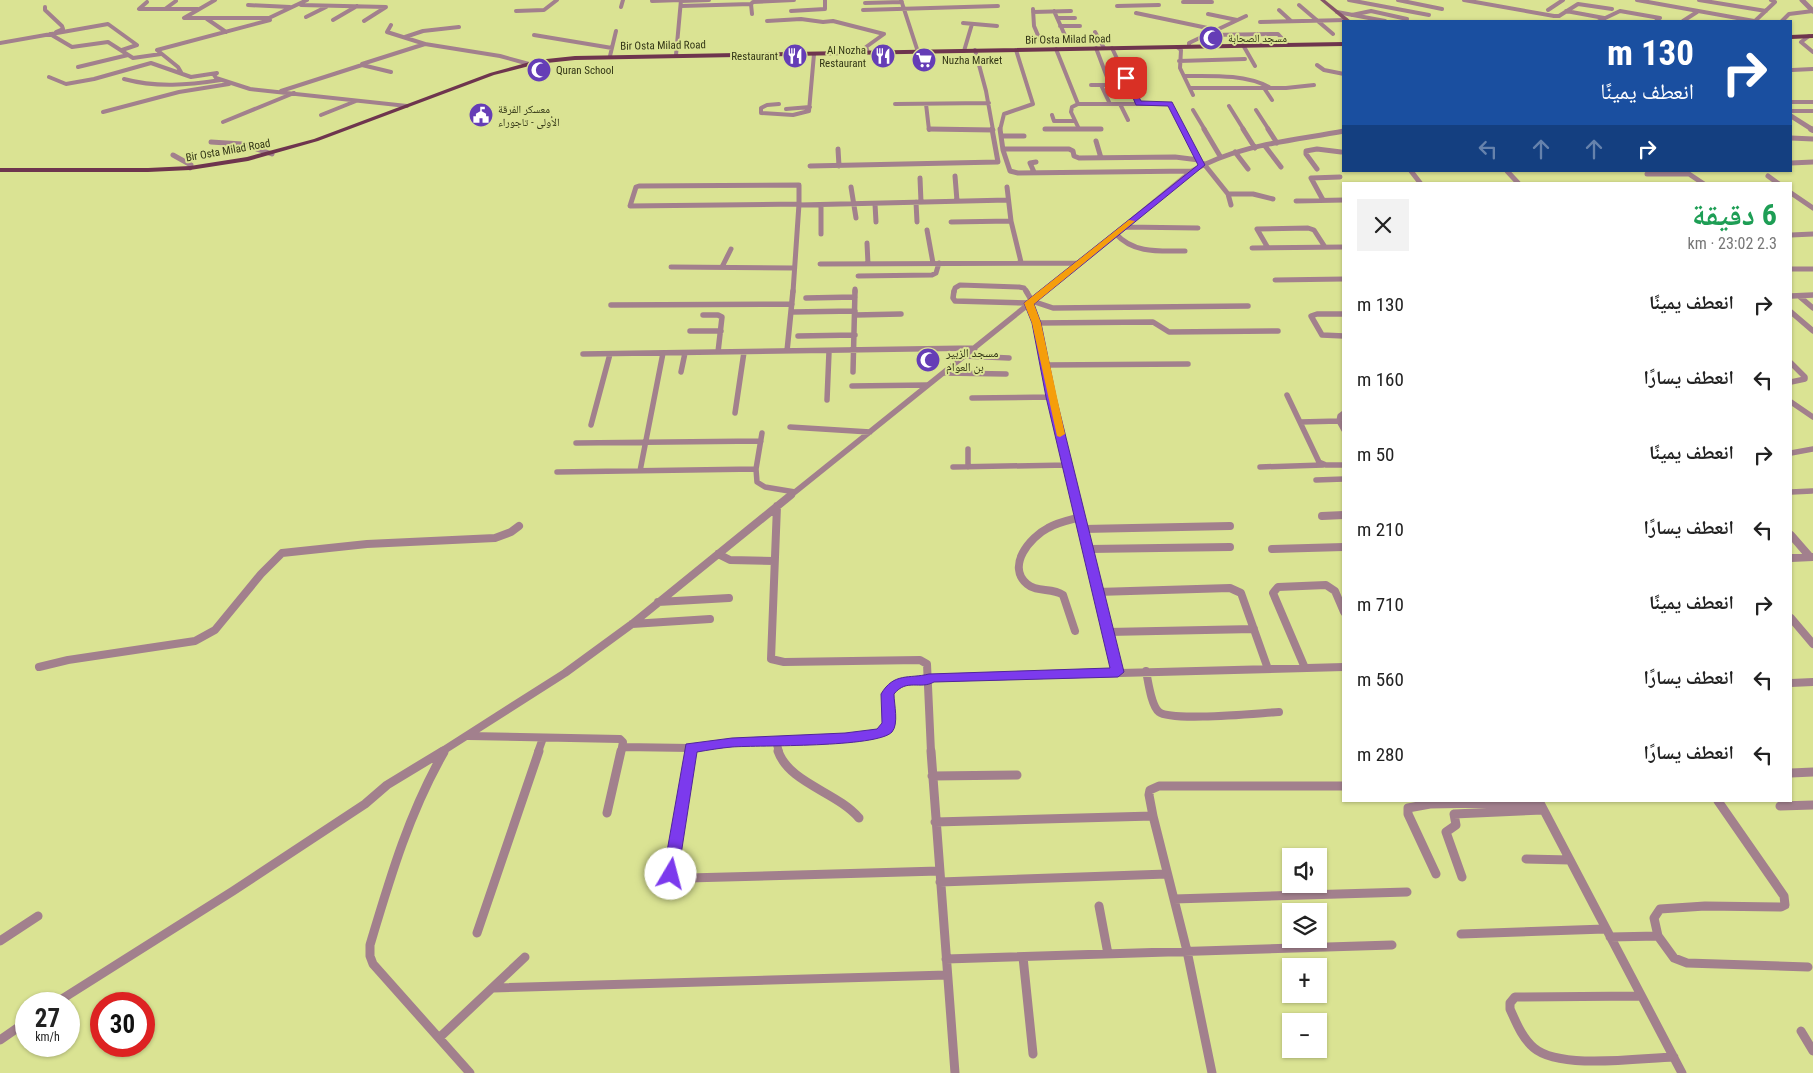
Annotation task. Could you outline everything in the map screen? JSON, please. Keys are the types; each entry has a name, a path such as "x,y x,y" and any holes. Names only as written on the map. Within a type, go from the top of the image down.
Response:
{"main road":[{"path":"1322,0 1346,20"},
{"path":"1792,37 1811,36"},
{"name":"Bir Osta Milad Road","path":"0,170 148,170 190,168 272,154 486,76 529,64 575,58 676,55 769,58 868,52 1342,44"}],"street":[{"path":"215,0 184,18 269,18 307,0"},
{"path":"516,11 544,10 557,0"},
{"path":"621,7 622,0"},
{"path":"681,2 709,0"},
{"path":"652,1 750,4 754,2 794,0"},
{"path":"791,11 825,9 825,0"},
{"path":"1121,0 1125,6"},
{"path":"1117,6 1160,6 1154,0"},
{"path":"1349,0 1429,16"},
{"path":"1398,0 1442,8"},
{"path":"1464,0 1554,16 1559,16 1579,3 1612,9"},
{"path":"1548,10 1563,0"},
{"path":"1637,0 1748,20"},
{"path":"1664,5 1670,0"},
{"path":"1699,0 1766,11"},
{"path":"1756,20 1776,2 1771,0"},
{"path":"1802,0 1813,11"},
{"path":"165,9 176,1"},
{"path":"865,3 902,1 918,52"},
{"path":"1183,1 1212,1 1217,6"},
{"path":"1183,1 1188,7"},
{"path":"147,2 139,9 198,10"},
{"path":"676,55 681,2"},
{"path":"1501,2 1504,5 1503,7"},
{"path":"1727,17 1740,2"},
{"path":"750,4 752,14"},
{"path":"248,5 386,7 364,21"},
{"path":"306,17 329,5"},
{"path":"1299,5 1333,34"},
{"path":"333,20 358,6"},
{"path":"863,10 998,6"},
{"path":"0,42 63,29 45,10 45,7"},
{"path":"1054,12 1067,40 1040,39 1034,26 1033,10 1071,11"},
{"path":"1279,10 1291,21"},
{"path":"1352,15 1358,11 1366,11 1406,20"},
{"path":"1566,11 1602,20 1622,11 1660,18 1657,20"},
{"path":"1783,20 1789,14 1813,11"},
{"path":"1337,12 1380,20"},
{"path":"1685,20 1697,12"},
{"path":"1136,13 1217,30"},
{"path":"1208,14 1238,20"},
{"path":"1189,46 1189,43 1246,16"},
{"path":"182,74 178,67 157,50 270,20 269,18"},
{"path":"1057,18 1075,18"},
{"path":"207,19 226,32"},
{"path":"767,21 801,19 823,22 833,21 884,34 866,47 868,52"},
{"path":"1260,22 1342,21"},
{"path":"963,23 998,26"},
{"path":"0,42 108,24 137,46 122,50"},
{"path":"964,51 966,50 972,24"},
{"path":"391,25 386,31 426,44 500,56 529,64"},
{"path":"1060,26 1080,26"},
{"path":"404,37 431,30 459,27"},
{"path":"610,56 616,31"},
{"path":"1091,86 1110,84 1095,32"},
{"path":"50,34 68,46 77,48 108,42 136,58 161,54"},
{"path":"1208,35 1278,34 1288,45"},
{"path":"534,35 612,48"},
{"path":"1811,36 1801,42 1813,52"},
{"path":"1054,40 1078,104"},
{"path":"279,91 426,44"},
{"path":"1243,46 1255,66"},
{"path":"1177,47 1181,50 1180,68 1194,94"},
{"path":"77,48 80,54"},
{"path":"1112,48 1138,103"},
{"path":"810,166 997,163 999,161 988,103 975,50"},
{"path":"1016,50 1033,104 1003,114 1000,124 1010,171 1192,171"},
{"path":"779,104 764,106 761,108 761,113 801,114 809,112 814,54"},
{"path":"78,67 128,55"},
{"path":"1180,62 1245,59"},
{"path":"49,77 66,84 97,78 151,63 182,74 200,77 217,72 214,76 221,80 250,89 407,106"},
{"path":"362,64 391,72"},
{"path":"1317,65 1324,70 1342,74"},
{"path":"1792,70 1813,69"},
{"path":"1184,76 1211,76 1255,80 1273,88"},
{"path":"124,79 145,85 221,80"},
{"path":"103,112 178,92 232,83"},
{"path":"1102,85 1110,104"},
{"path":"1190,88 1273,88 1314,85"},
{"path":"1264,88 1272,100"},
{"path":"223,122 295,93"},
{"path":"321,115 358,100"},
{"path":"1792,102 1813,102"},
{"path":"895,104 988,103"},
{"path":"926,104 929,130 993,130"},
{"path":"1079,129 1071,109 1078,104 1170,104 1202,163 1228,194 1232,205"},
{"path":"1120,104 1128,120"},
{"path":"1229,106 1255,148"},
{"path":"786,108 810,107"},
{"path":"1792,107 1813,107"},
{"path":"1193,110 1220,156"},
{"path":"1256,110 1276,143"},
{"path":"1792,111 1813,111"},
{"path":"1045,129 1099,129 1075,122 1054,120 1052,115"},
{"path":"1792,117 1813,130"},
{"path":"1805,125 1813,125"},
{"path":"73,992 233,891 365,804 387,786 565,673 632,624 1202,163 1236,152 1342,131"},
{"path":"1002,136 1024,136"},
{"path":"1792,138 1813,138"},
{"path":"1096,141 1101,158"},
{"path":"211,142 233,142 272,154"},
{"path":"1265,146 1281,167"},
{"path":"1337,147 1342,154"},
{"path":"1004,148 1069,149 1073,150 1076,157 1175,157 1202,163"},
{"path":"838,149 839,166"},
{"path":"1317,169 1306,154 1306,151 1317,149 1342,154"},
{"path":"1236,152 1248,169"},
{"path":"173,155 191,165 190,168"},
{"path":"1034,172 1030,163 1036,162"},
{"path":"1792,163 1813,162"},
{"path":"1412,172 1419,182"},
{"path":"1508,172 1517,182"},
{"path":"1647,174 1689,174 1701,182"},
{"path":"955,176 957,201"},
{"path":"1768,176 1776,182"},
{"path":"1324,200 1311,178 1340,177"},
{"path":"917,222 920,178"},
{"path":"787,351 792,312 793,268 799,205 800,186 792,184 636,187 630,206 633,207 799,205 822,205 1008,200"},
{"path":"851,187 856,218"},
{"path":"1007,188 1011,221 1021,262"},
{"path":"1228,194 1253,194 1272,199"},
{"path":"1792,194 1813,208"},
{"path":"1296,201 1342,200"},
{"path":"875,204 876,222"},
{"path":"821,234 822,205"},
{"path":"951,222 1011,221"},
{"path":"1124,227 1198,228"},
{"path":"1268,248 1257,229 1308,228 1314,230 1325,247"},
{"path":"858,276 932,275 936,273 936,263 927,230"},
{"path":"1116,234 1126,244 1140,249 1185,251"},
{"path":"1792,234 1813,234"},
{"path":"867,243 868,264"},
{"path":"1252,248 1342,247"},
{"path":"722,267 730,249"},
{"path":"820,264 1079,263"},
{"path":"672,267 793,268"},
{"path":"1792,270 1813,269"},
{"path":"1275,280 1342,279"},
{"path":"1118,672 1097,592 1089,550 1051,397 1046,365 1030,302 1024,288 1019,287 955,287 953,300 958,302 1030,302 1053,308 1248,306"},
{"path":"853,372 855,289"},
{"path":"1792,296 1813,296"},
{"path":"1799,296 1813,308"},
{"path":"806,298 855,297"},
{"path":"611,305 792,304"},
{"path":"792,312 901,314"},
{"path":"1792,313 1813,331"},
{"path":"1342,314 1317,314 1311,316 1322,335 1342,336"},
{"path":"703,315 721,316 718,352"},
{"path":"1036,323 1153,322 1160,324 1163,329 1169,332 1278,331"},
{"path":"690,331 721,330"},
{"path":"798,336 855,335"},
{"path":"583,354 828,352 974,348"},
{"path":"682,372 685,352"},
{"path":"735,413 744,352"},
{"path":"826,400 828,352"},
{"path":"640,471 663,353"},
{"path":"591,425 610,354"},
{"path":"965,356 1009,358"},
{"path":"1046,365 1188,364"},
{"path":"1792,364 1805,376 1805,379 1802,381 1792,382"},
{"path":"944,373 1006,374"},
{"path":"852,386 927,385"},
{"path":"1287,395 1318,462 1326,465"},
{"path":"972,398 1051,397"},
{"path":"1792,403 1813,417"},
{"path":"1342,415 1339,421 1342,426"},
{"path":"1300,422 1339,421"},
{"path":"790,427 870,432"},
{"path":"762,433 756,469 758,484 795,492"},
{"path":"576,443 760,441"},
{"path":"968,449 968,467"},
{"path":"1792,453 1813,449"},
{"path":"953,468 1068,465"},
{"path":"1260,467 1342,465"},
{"path":"557,472 756,469"},
{"path":"1316,480 1342,479"},
{"path":"1792,492 1813,492"},
{"path":"777,506 771,659 784,662 923,660 927,664 935,822 955,1073"},
{"path":"1322,516 1342,516"},
{"path":"1076,631 1063,595 1054,589 1038,589 1029,586 1020,577 1018,564 1022,552 1037,534 1051,526 1081,517"},
{"path":"39,667 68,660 195,641 215,630 261,574 282,553 367,544 495,538 511,532 519,526"},
{"path":"1084,530 1230,526"},
{"path":"1792,536 1812,557"},
{"path":"1089,550 1230,547"},
{"path":"1272,550 1342,547"},
{"path":"718,554 730,560 774,561"},
{"path":"1792,558 1812,557"},
{"path":"1305,668 1273,592 1274,590 1278,587 1326,585 1335,590 1342,607"},
{"path":"1097,592 1230,588 1241,593 1268,669"},
{"path":"658,602 729,598"},
{"path":"632,624 710,619"},
{"path":"1792,619 1813,644"},
{"path":"1108,632 1254,629"},
{"path":"622,747 691,748 732,743 845,738 880,733 887,729 889,723 887,694 890,689 901,682 929,679 1146,671 1342,667"},
{"path":"1146,671 1156,709 1162,714 1192,716 1279,712"},
{"path":"1792,683 1813,682"},
{"path":"468,736 620,739 623,742 607,813"},
{"path":"477,933 543,738"},
{"path":"776,741 780,756 791,769 802,778 852,808 859,818"},
{"path":"691,748 671,870 673,876 688,878 939,871"},
{"path":"446,750 425,783 409,820 370,945 370,956 373,964 470,1073"},
{"path":"1792,773 1813,772"},
{"path":"932,776 1017,775"},
{"path":"1212,1073 1187,951 1153,816 1149,795 1150,790 1158,786 1342,786"},
{"path":"1719,802 1784,896 1786,905 1781,907 1705,906 1660,909 1654,917 1654,926 1658,936 1674,958 1687,963 1808,967"},
{"path":"1436,874 1406,810 1408,808 1430,804 1540,804"},
{"path":"1540,804 1682,1073"},
{"path":"1462,878 1446,832 1456,825 1454,814 1540,804"},
{"path":"1780,806 1813,805"},
{"path":"935,822 1153,816"},
{"path":"1526,859 1570,860"},
{"path":"940,882 1167,874"},
{"path":"1174,899 1407,892"},
{"path":"1099,906 1108,954"},
{"path":"0,941 38,916"},
{"path":"1462,934 1607,933 1658,936"},
{"path":"946,960 1392,946"},
{"path":"439,1038 525,957"},
{"path":"1023,957 1034,1054"},
{"path":"493,988 947,975"},
{"path":"1640,996 1516,997 1510,1003 1513,1015 1527,1042 1532,1048 1544,1055 1562,1060 1578,1061 1674,1057"},
{"path":"0,1040 15,1030"},
{"path":"1801,1031 1813,1051"}],"slow traffic":[{"path":"1060,434 1046,365 1033,311 1029,303 1131,221"}],"place":[{"name":"مسجد الصحابة","path":"1211,38"},
{"name":"Restaurant","path":"795,56"},
{"name":"Al Nozha Restaurant","path":"883,56"},
{"name":"Nuzha Market","path":"924,60"},
{"name":"Quran School","path":"539,70"},
{"name":"معسكر الفرقة الأولى - تاجوراء","path":"481,115"},
{"name":"مسجد الزبير بن العوام","path":"928,360"}],"route":[{"path":"671,874 691,748 732,743 871,736 887,729 889,723 887,694 895,684 901,682 929,680 929,678 1118,672 1051,397 1036,323 1029,303 1192,171 1202,165 1170,104 1138,103 1126,78"}]}
